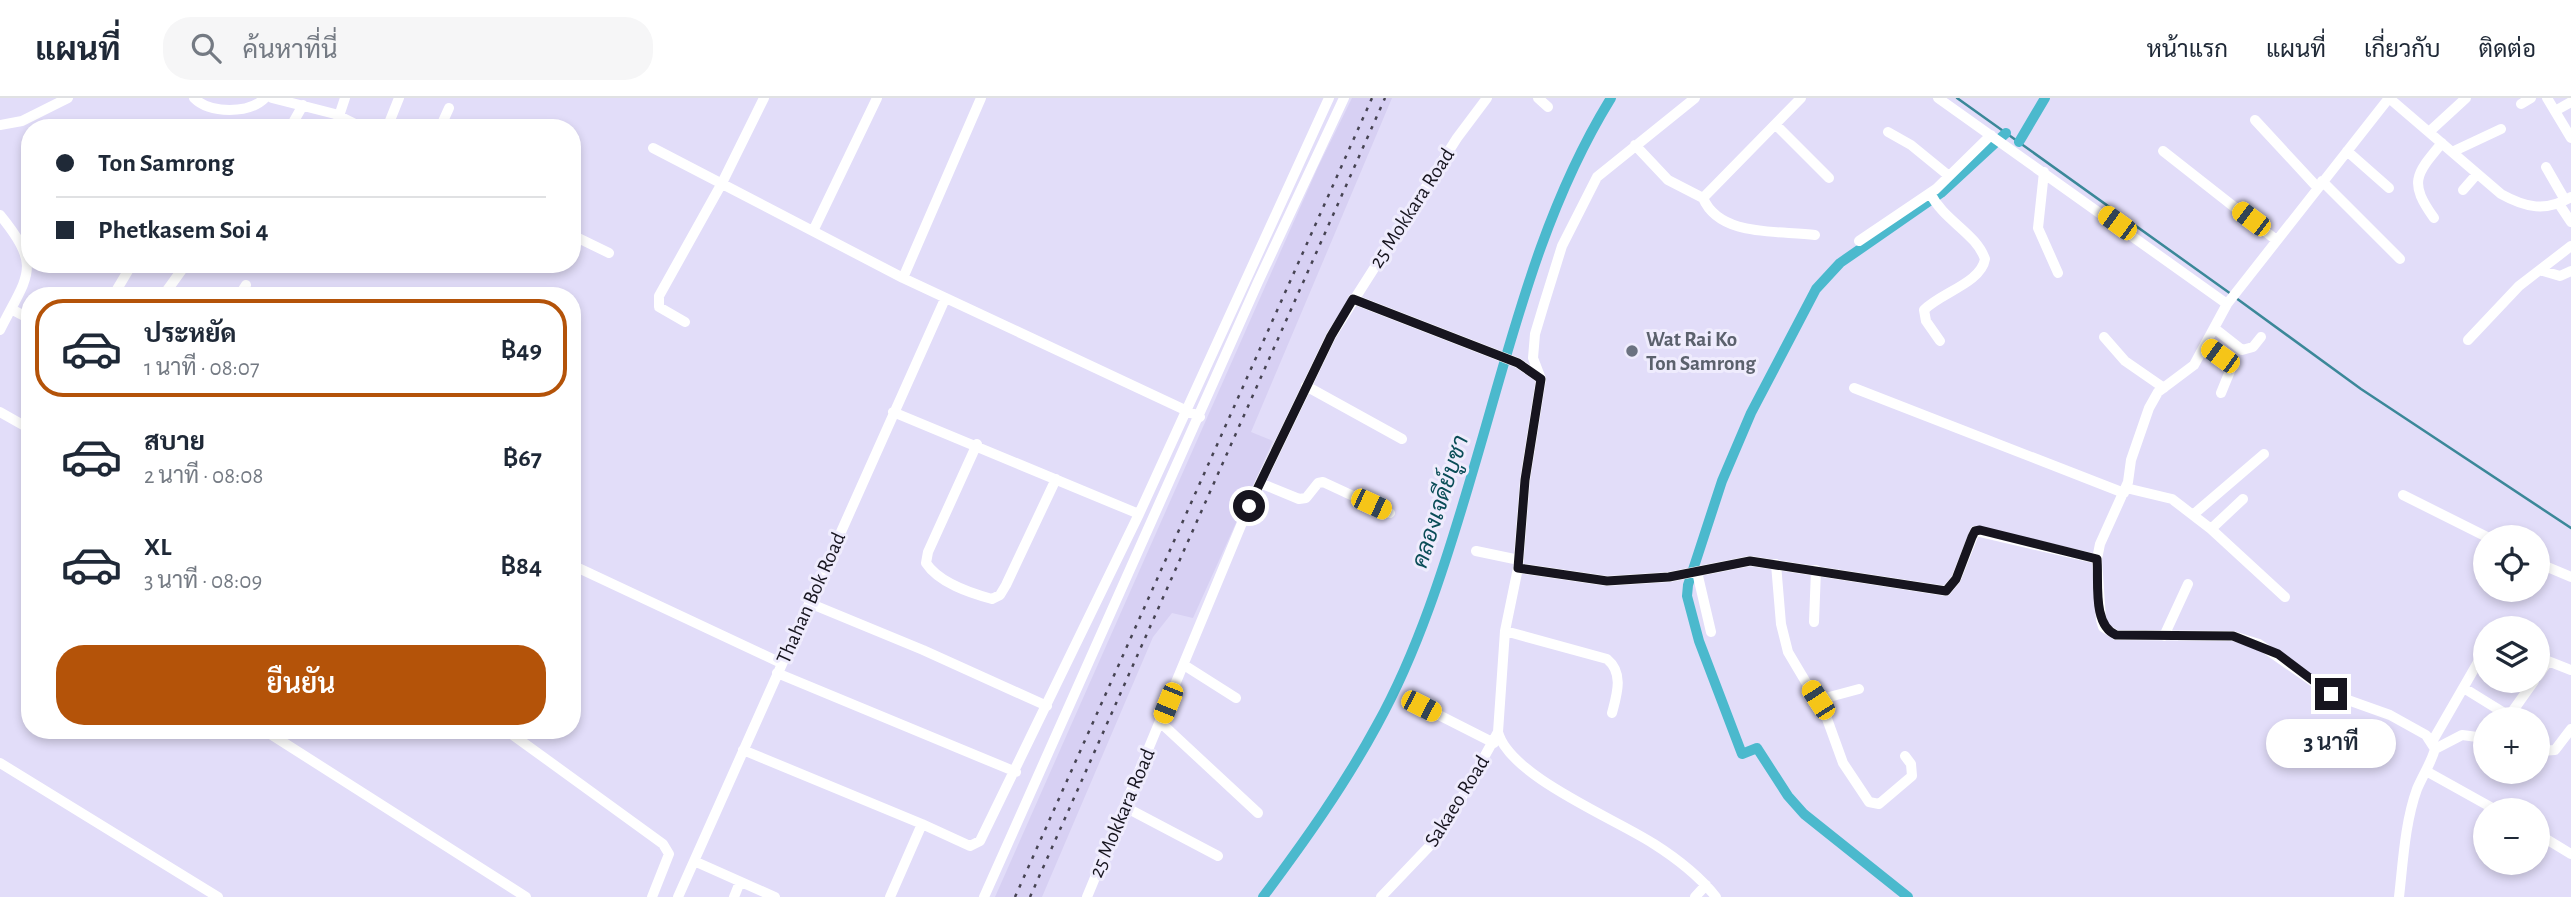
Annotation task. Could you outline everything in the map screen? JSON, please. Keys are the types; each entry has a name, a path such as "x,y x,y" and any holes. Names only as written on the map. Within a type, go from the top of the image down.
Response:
{"street":[{"path":"26,119 68,98"},
{"path":"194,98 209,108 234,109 256,106 265,98"},
{"path":"272,98 345,119"},
{"path":"339,116 345,98"},
{"path":"390,119 398,98"},
{"path":"685,322 659,307 659,296 722,183 764,98"},
{"path":"814,229 877,98"},
{"path":"903,278 981,98"},
{"path":"743,750 970,846 975,845 1016,772 1139,514 1329,98"},
{"path":"984,897 1200,417 1263,270 1344,98"},
{"name":"25 Mokkara Road","path":"1087,897 1260,483 1306,386 1353,299 1457,138 1487,98"},
{"path":"1538,98 1548,107"},
{"path":"1541,379 1533,358 1535,334 1562,246 1577,212 1597,177 1695,98"},
{"path":"1703,198 1801,98"},
{"path":"1938,98 2231,299"},
{"path":"2434,745 2426,735 2390,715 2331,694 2259,644 2233,636 2116,635 2103,627 2097,559 2100,544 2125,490 2138,435 2149,408 2164,388 2188,372 2231,299 2389,98 2477,174 2515,202 2531,208 2565,200"},
{"path":"2429,132 2466,98"},
{"path":"2547,98 2571,138"},
{"path":"2556,111 2571,102"},
{"path":"295,119 303,105"},
{"path":"444,119 449,108"},
{"path":"2255,120 2400,259"},
{"path":"0,125 21,121"},
{"path":"1776,125 1829,178"},
{"path":"2452,152 2501,129"},
{"path":"1888,132 1912,145 1949,177"},
{"path":"1859,241 1932,197 1949,177 1995,138"},
{"path":"2434,218 2418,194 2417,178 2419,170 2442,144"},
{"path":"1635,145 1668,180 1703,198 1710,212 1731,223 1764,232 1815,235"},
{"path":"653,148 945,299 1200,417"},
{"path":"2163,151 2276,239"},
{"path":"2347,151 2389,188"},
{"path":"2546,167 2565,200 2571,222"},
{"path":"2044,172 2038,228 2058,273"},
{"path":"2463,190 2477,174"},
{"path":"1932,197 1943,215 1976,242 1985,259 1974,275 1924,310 1924,317 1940,341"},
{"path":"0,215 21,243"},
{"path":"581,240 609,254"},
{"path":"2468,340 2519,286 2571,246"},
{"path":"2540,271 2560,276 2571,271"},
{"path":"0,330 21,289"},
{"name":"Thahan Bok Road","path":"678,897 945,299"},
{"path":"1353,299 1518,363 1541,379"},
{"path":"11,309 21,314"},
{"path":"2214,328 2242,350 2248,351 2261,337"},
{"path":"2104,337 2125,361 2164,388"},
{"path":"2205,345 2230,365 2221,393"},
{"name":"Sakaeo Road","path":"1381,897 1442,833 1498,732 1505,631 1518,564 1525,480 1541,379"},
{"path":"1306,386 1402,439"},
{"path":"1854,388 2125,490 2172,499 2194,514 2285,597"},
{"path":"0,412 21,424"},
{"path":"893,412 977,444 1139,514"},
{"path":"977,444 928,552 926,563 940,578 992,599 1000,595 1056,479"},
{"path":"2194,514 2264,454"},
{"path":"1260,483 1299,499 1306,498 1323,482 1390,513"},
{"path":"2403,495 2473,530"},
{"path":"2211,529 2243,499"},
{"path":"1476,551 1518,564 1607,581 1691,573 1738,563 1776,564 1946,591 1956,579 1975,531 2097,559"},
{"path":"1776,564 1783,640 1795,667 1818,700 1843,763 1869,802 1879,804 1912,776 1911,764 1905,756"},
{"path":"2550,568 2571,577"},
{"path":"581,569 779,668 1016,772"},
{"path":"1814,622 1816,570"},
{"path":"1691,573 1711,632"},
{"path":"2164,636 2188,584"},
{"path":"809,603 923,650 1047,706"},
{"path":"1505,631 1607,659 1614,665 1618,679 1612,713"},
{"path":"2550,662 2571,670"},
{"path":"1184,665 1236,698"},
{"path":"2399,897 2412,808 2434,745 2473,672"},
{"path":"1818,700 1859,688"},
{"path":"2468,690 2492,707"},
{"path":"1421,706 1494,743"},
{"path":"1160,722 1258,813"},
{"path":"2550,750 2555,750 2571,729"},
{"path":"1498,732 1501,743 1517,761 1603,816 1654,844 1706,885 1716,897"},
{"path":"2434,745 2462,734 2473,736"},
{"path":"278,739 526,897"},
{"path":"518,739 663,844 669,854 652,897"},
{"path":"0,762 218,897"},
{"path":"2426,771 2474,798"},
{"path":"1125,807 1218,856"},
{"path":"890,897 922,824"},
{"path":"2550,841 2571,854"},
{"path":"694,861 775,897"},
{"path":"734,897 740,882"},
{"path":"1695,897 1706,885"}],"shaded area":[{"path":"1352,98 1392,98 1251,432 1273,441 1193,618 1172,613 1153,637 1042,897 995,897 1318,167"}],"waterway":[{"name":"คลองเจดีย์บูชา","path":"1263,897 1351,770 1405,668 1450,545 1512,335 1545,237 1586,143 1611,98"},
{"path":"1957,98 2231,294"},
{"path":"2019,142 2045,98"},
{"path":"1908,897 1804,814 1788,796 1757,748 1742,754 1699,641 1687,596 1688,585 1722,481 1751,413 1816,289 1840,263 1941,193 2006,133"},
{"path":"2236,298 2361,389 2571,528"}],"railway":[{"path":"1015,897 1372,98"},
{"path":"1030,897 1385,98"}],"place":[{"name":"Wat Rai Ko Ton Samrong","path":"1632,351"}],"route":[{"path":"1249,506 1331,336 1353,299 1518,363 1541,379 1525,480 1518,568 1585,580 1607,581 1669,577 1750,561 1946,591 1952,588 1975,531 1980,530 2097,559 2101,620 2108,632 2116,635 2233,636 2259,644 2278,654 2331,694"}]}
